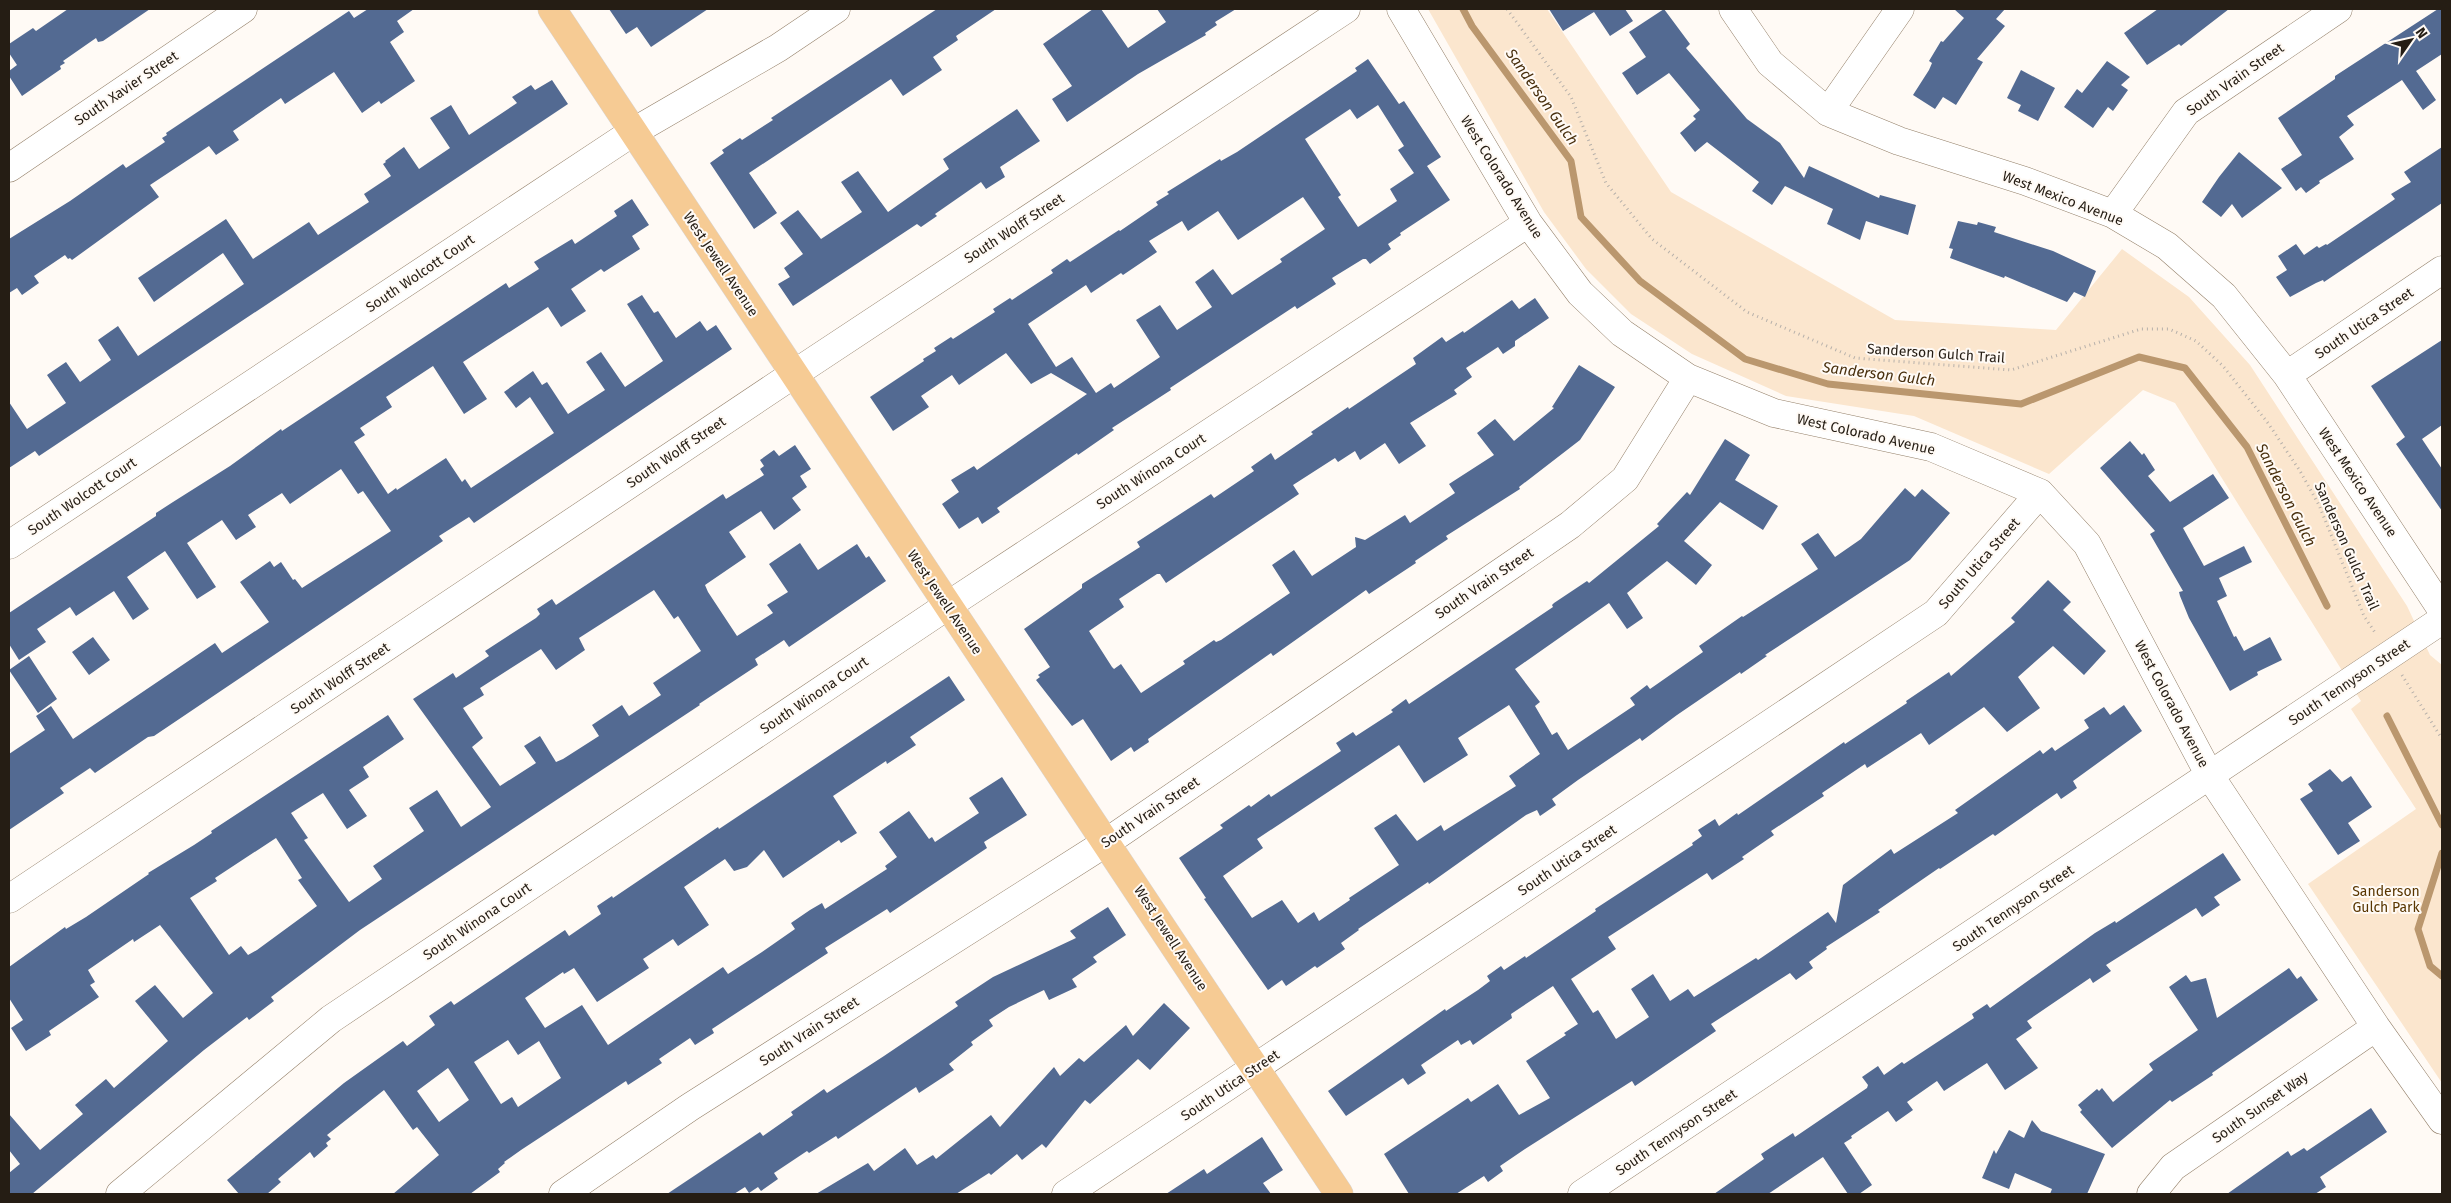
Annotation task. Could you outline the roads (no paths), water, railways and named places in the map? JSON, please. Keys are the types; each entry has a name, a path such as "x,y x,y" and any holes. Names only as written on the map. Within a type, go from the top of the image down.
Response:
{"main road":[{"name":"West Jewell Avenue","path":"552,9 1339,1194"}],"street":[{"name":"South Xavier Street","path":"9,168 243,9"},
{"name":"South Wolcott Court","path":"9,545 633,132 778,48 836,9"},
{"name":"South Wolff Street","path":"9,899 794,374 1346,9"},
{"name":"West Colorado Avenue","path":"1401,9 1528,223 1580,293 1622,333 1688,378 1774,413 1931,447 2040,493 2087,544 2210,776 2376,1027 2442,1120"},
{"name":"West Mexico Avenue","path":"1733,9 1770,63 1828,112 1899,141 2025,181 2113,214 2167,246 2224,296 2287,375 2442,610"},
{"path":"1828,112 1900,9"},
{"name":"South Vrain Street","path":"2113,214 2186,112 2338,9"},
{"name":"South Winona Court","path":"120,1194 331,1019 947,606 1528,223"},
{"name":"South Utica Street","path":"2287,375 2442,270"},
{"name":"South Vrain Street","path":"563,1194 690,1107 1107,842 1570,525 1625,479 1688,378"},
{"name":"South Utica Street","path":"1066,1194 1936,613 2040,493"},
{"name":"South Tennyson Street","path":"1582,1194 2442,620"},
{"name":"South Sunset Way","path":"2151,1194 2174,1166 2376,1027"}],"waterway":[{"name":"Sanderson Gulch","path":"1463,9 1472,26 1571,161 1581,217 1640,281 1745,359 1828,384 2021,404 2139,357 2185,368 2247,447 2327,606"},
{"name":"Sanderson Gulch","path":"2387,716 2442,825"},
{"name":"Sanderson Gulch","path":"2442,853 2418,929 2430,966 2442,976"}],"park label":[{"name":"Sanderson Gulch Park","path":"2386,900"}]}
